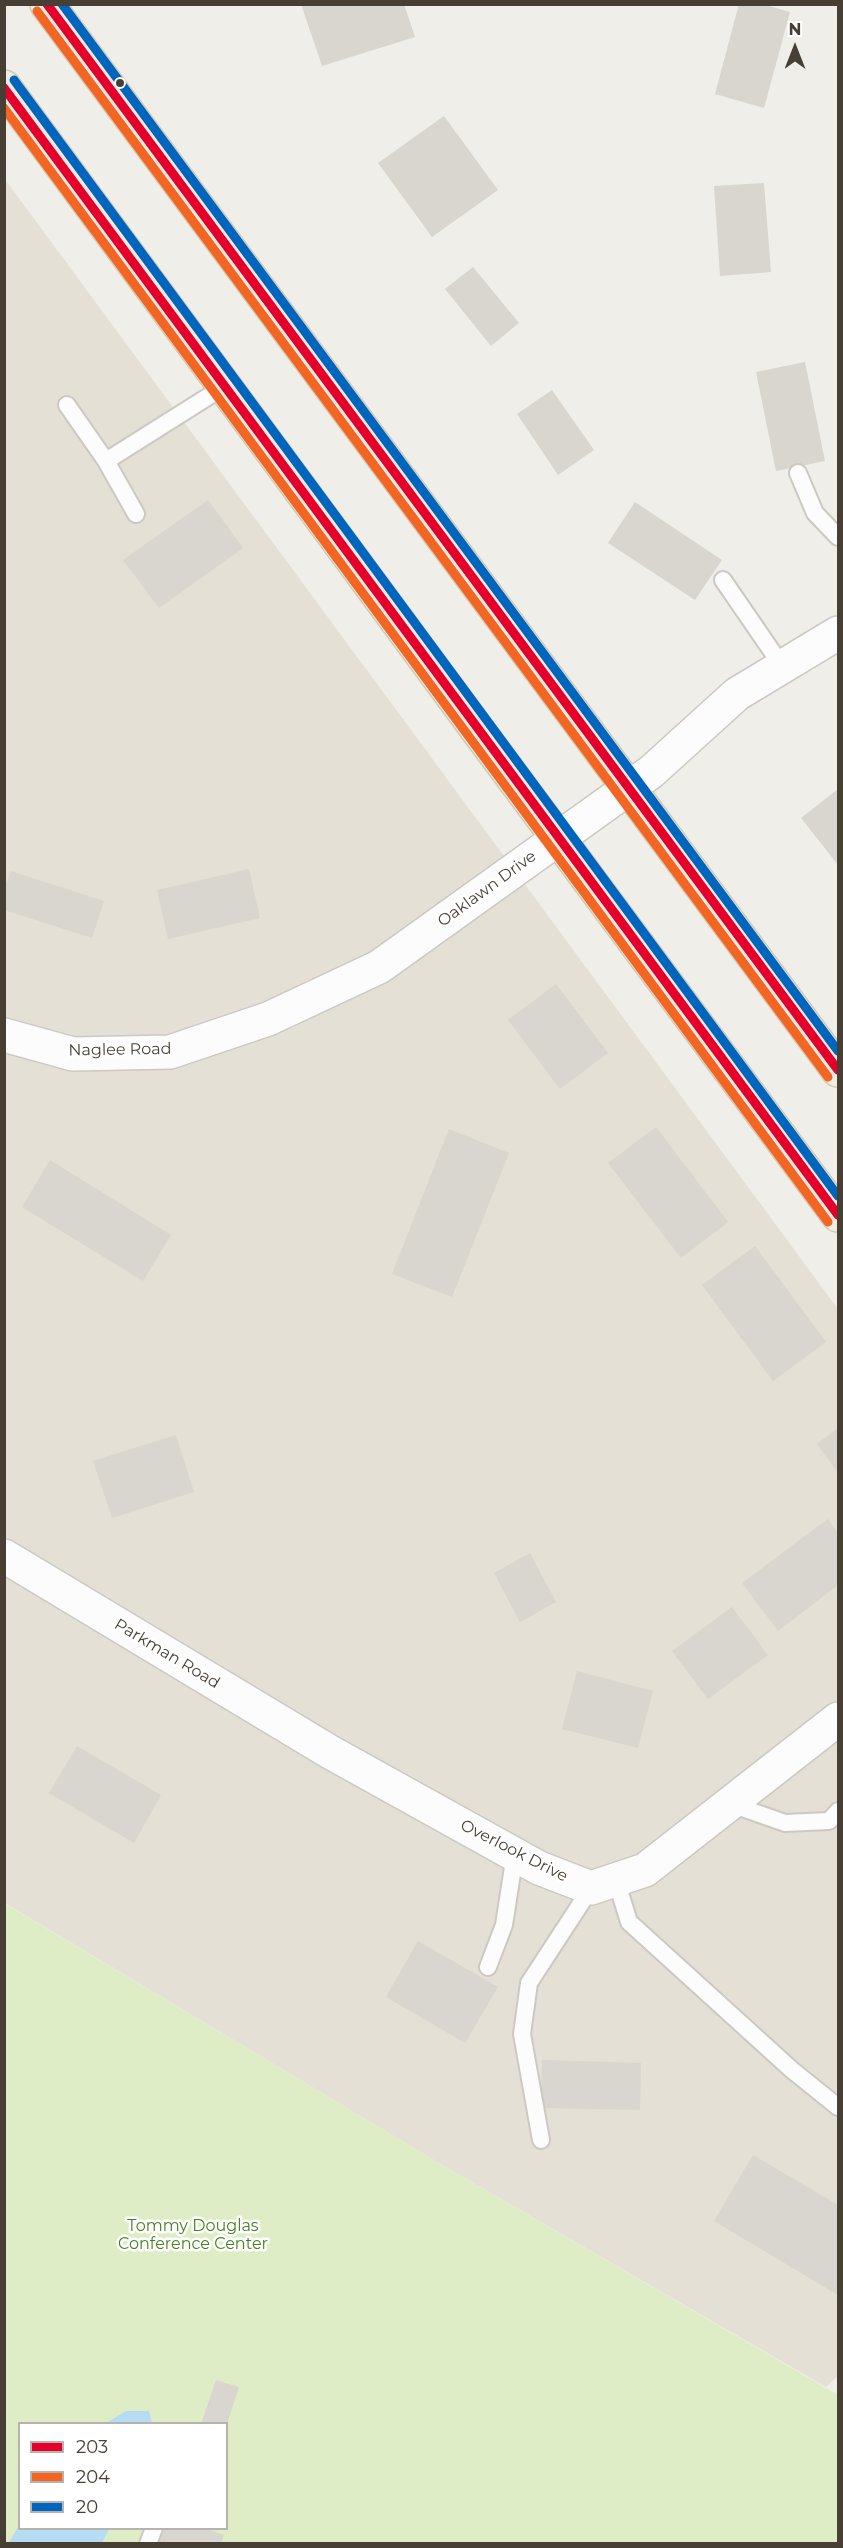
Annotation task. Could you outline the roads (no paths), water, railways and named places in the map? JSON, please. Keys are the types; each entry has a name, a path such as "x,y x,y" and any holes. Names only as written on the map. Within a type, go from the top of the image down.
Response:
{"main road":[{"path":"47,4 838,1070"},
{"path":"4,87 838,1215"}],"street":[{"name":"Oaklawn Drive","path":"268,1019 379,967 651,772 737,694 838,633"},
{"name":"Naglee Road","path":"4,1035 73,1054 170,1052 268,1019"},
{"name":"Parkman Road","path":"4,1556 330,1752"},
{"path":"604,1884 645,1870 838,1719"},
{"name":"Overlook Drive","path":"330,1752 539,1868 604,1884"}],"lane":[{"path":"106,461 225,386"},
{"path":"67,405 106,461 136,514"},
{"path":"798,473 816,513 838,537"},
{"path":"723,580 782,666"},
{"path":"731,1804 785,1823 829,1821 838,1811"},
{"path":"488,1967 504,1925 515,1854"},
{"path":"541,2140 522,2034 529,1983 604,1884 629,1922 792,2070 838,2107"},
{"path":"148,2544 154,2530"}],"water":[{"path":"126,2411 149,2411 152,2422 108,2422"},
{"path":"18,2527 18,2530 108,2530 102,2543 9,2543"}],"park label":[{"name":"Tommy Douglas Conference Center","path":"193,2235"}]}
